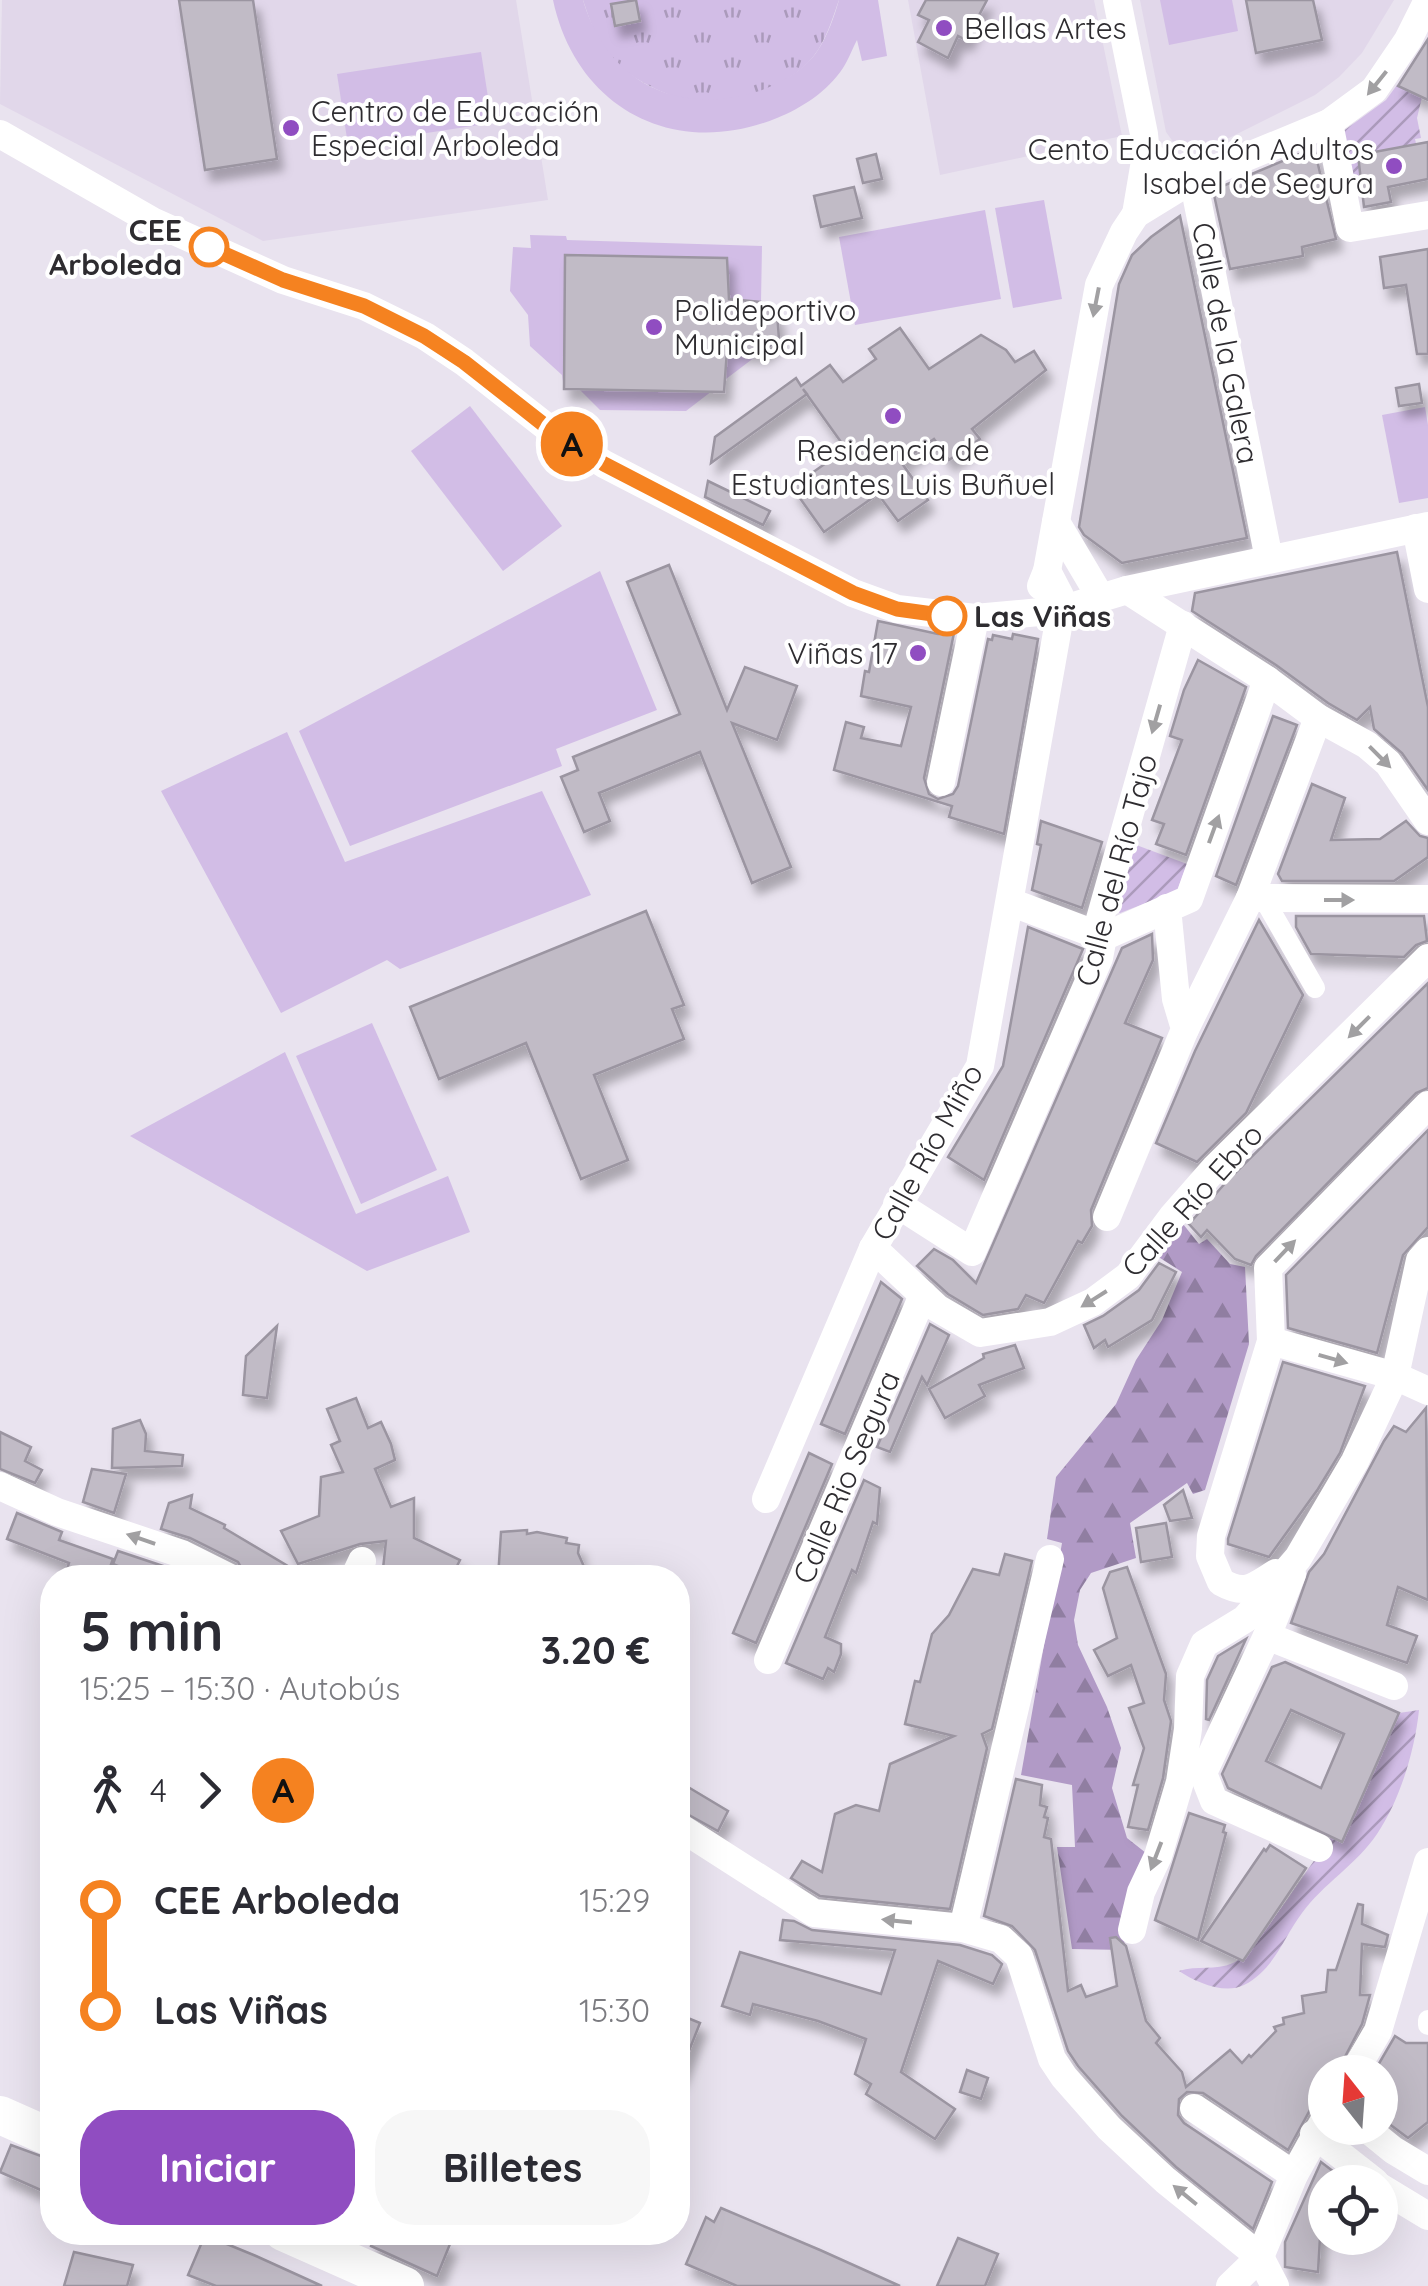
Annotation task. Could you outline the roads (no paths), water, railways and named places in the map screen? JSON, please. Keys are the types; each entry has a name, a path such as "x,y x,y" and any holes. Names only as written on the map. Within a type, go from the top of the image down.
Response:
{"main road":[{"path":"0,2115 40,2133"},
{"path":"313,2245 405,2286"}],"street":[{"path":"1027,614 1047,571 1099,285 1136,214 1146,155 1117,0"},
{"path":"1136,214 1194,178 1329,123 1374,90 1408,40 1428,0"},
{"path":"1329,123 1350,228 1428,215"},
{"path":"0,134 167,228 283,280 364,306 409,328 464,362 548,428 604,464 876,602 922,614 975,618 1061,610 1114,594 1422,527 1428,588"},
{"name":"Calle de la Galera","path":"1146,155 1194,178 1268,559"},
{"path":"1056,522 1114,594 1183,626 1318,718 1368,745 1388,764 1428,822"},
{"path":"1047,571 1060,596 1061,610"},
{"name":"Calle Río Miño","path":"766,1500 873,1248 980,1066 1061,610"},
{"path":"941,782 975,618"},
{"name":"Calle del Río Tajo","path":"897,1204 972,1252 1100,958 1100,919 1183,626"},
{"path":"1010,902 1103,938 1189,899 1267,680"},
{"path":"1107,1217 1185,1030 1257,898 1318,718"},
{"path":"1257,898 1428,899"},
{"path":"1257,898 1315,988"},
{"path":"1168,908 1176,999 1185,1030"},
{"name":"Calle Río Ebro","path":"873,1248 937,1308 980,1333 1050,1322 1092,1302 1128,1276 1215,1168 1428,958"},
{"path":"1298,1558 1251,1589 1236,1590 1220,1582 1210,1556 1212,1536 1271,1341 1268,1268 1428,1105"},
{"path":"1318,1848 1214,1801 1202,1773 1268,1636 1298,1558 1355,1461 1395,1376 1420,1260 1428,1251"},
{"name":"Calle Rio Segura","path":"768,1660 923,1294"},
{"path":"1271,1341 1395,1376 1428,1391"},
{"path":"0,1486 56,1512 204,1565"},
{"path":"1132,1930 1141,1892 1158,1856 1180,1782 1190,1676 1204,1644 1245,1620 1298,1558"},
{"path":"963,1928 1050,1559"},
{"path":"1268,1636 1394,1686"},
{"path":"690,1834 814,1913 963,1928 1001,1939 1019,1956 1052,2059 1087,2104 1165,2180 1260,2257 1275,2286"},
{"path":"1364,2055 1378,2031 1426,1876"},
{"path":"1194,2108 1294,2175"},
{"path":"1230,2286 1260,2257 1310,2145"},
{"path":"1338,2145 1358,2165"},
{"path":"1387,2145 1428,2171"},
{"path":"1398,2198 1428,2216"}],"place":[{"name":"Bellas Artes","path":"944,28"},
{"name":"Centro de Educación Especial Arboleda","path":"291,128"},
{"name":"Cento Educación Adultos Isabel de Segura","path":"1394,166"},
{"name":"CEE Arboleda","path":"209,247"},
{"name":"Polideportivo Municipal","path":"654,327"},
{"name":"Residencia de Estudiantes Luis Buñuel","path":"893,416"},
{"name":"Las Viñas","path":"947,616"},
{"name":"Viñas 17","path":"918,653"}]}
